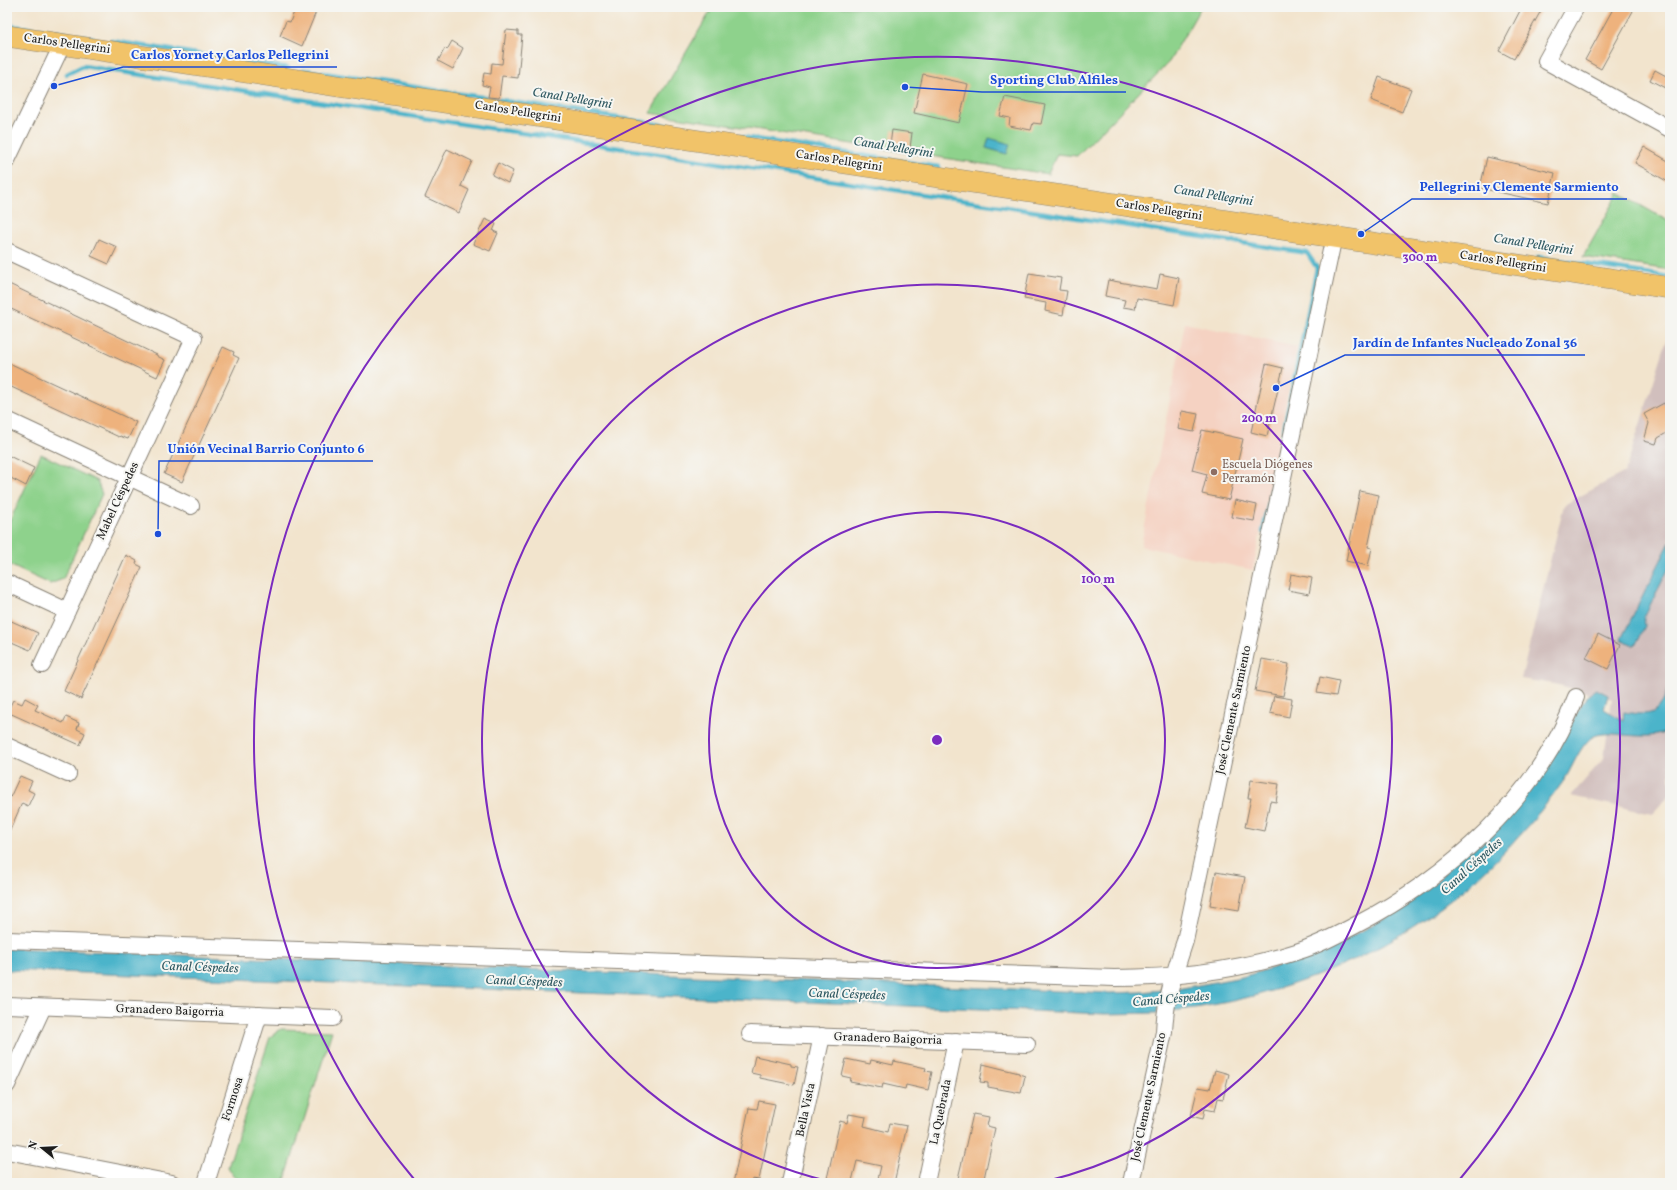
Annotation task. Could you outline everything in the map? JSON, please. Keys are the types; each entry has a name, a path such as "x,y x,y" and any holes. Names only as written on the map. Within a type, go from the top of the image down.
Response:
{"main road":[{"name":"Carlos Pellegrini","path":"7,36 63,43 1670,288"}],"street":[{"path":"1576,7 1546,61 1670,129"},
{"path":"7,160 63,43"},
{"name":"José Clemente Sarmiento","path":"1131,1183 1164,1032 1164,1012 1171,983 1185,941 1334,236"},
{"name":"Mabel Céspedes","path":"7,251 194,338 42,665"},
{"path":"7,420 191,506"},
{"path":"7,583 67,611"},
{"path":"7,940 1114,978 1171,983 1297,952 1335,936 1379,913 1429,880 1470,846 1503,812 1533,776 1558,738 1576,698"},
{"path":"7,746 68,774"},
{"name":"Granadero Baigorria","path":"7,1005 333,1018"},
{"path":"7,1085 43,1006"},
{"name":"Formosa","path":"206,1183 259,1015"},
{"name":"Granadero Baigorria","path":"750,1034 1027,1044"},
{"name":"Bella Vista","path":"790,1183 822,1036"},
{"name":"La Quebrada","path":"926,1183 956,1041"},
{"path":"7,1151 172,1183"}],"shaded area":[{"name":"Escuela Diógenes Perramón","path":"1185,323 1297,347 1253,570 1141,546"},
{"path":"1670,330 1670,794 1652,814 1571,796 1604,758 1612,699 1555,684 1521,679 1564,505 1625,472"}],"green space":[{"path":"713,7 1201,7 1169,62 1077,156 1057,154 1048,174 650,113"},
{"path":"1619,193 1670,222 1670,270 1583,257"},
{"path":"41,454 97,481 102,494 63,579 50,584 7,564 7,527"},
{"path":"281,1029 332,1031 284,1183 258,1183 235,1178 228,1167 270,1037"}],"water":[{"path":"989,138 1010,144 1007,154 986,148"},
{"path":"1670,542 1670,566 1644,617 1645,626 1635,646 1621,639"},
{"name":"Canal Céspedes","path":"1669,684 1670,730 1649,736 1607,734 1598,735 1591,738 1580,752 1565,779 1515,840 1481,875 1443,906 1402,933 1359,957 1314,977 1267,992 1220,1004 1171,1011 1177,989 1242,977 1304,958 1374,925 1410,902 1439,879 1568,729 1587,695 1596,689 1608,695 1604,709 1623,720 1624,712 1643,714 1655,711 1663,702"},
{"name":"Canal Céspedes","path":"7,948 1110,993 1162,990 1157,1013 1105,1014 7,970"}],"building":[{"path":"296,7 318,7 302,46 280,36 286,21 290,22"},
{"path":"1522,7 1543,7 1514,59 1499,51"},
{"path":"1614,7 1626,7 1633,11 1601,69 1585,60"},
{"path":"506,30 518,31 518,35 522,35 518,78 502,76 499,98 488,97 490,87 482,85 484,73 491,74 492,63 502,64"},
{"path":"452,41 463,48 453,69 438,61 445,48 447,50"},
{"path":"1655,70 1670,78 1665,88 1650,80"},
{"path":"923,74 968,84 959,123 914,113"},
{"path":"1379,77 1411,89 1402,112 1371,100"},
{"path":"1005,97 1045,105 1041,124 1033,123 1031,130 1009,126 1010,118 1000,116"},
{"path":"892,130 912,133 910,148 890,145"},
{"path":"1644,147 1670,162 1670,183 1635,163"},
{"path":"447,149 472,161 461,186 469,190 459,213 425,197"},
{"path":"1487,157 1555,173 1548,203 1480,188"},
{"path":"498,163 513,171 508,183 492,175"},
{"path":"485,219 496,224 493,231 498,233 490,251 473,244"},
{"path":"99,239 117,247 109,264 91,256"},
{"path":"1029,273 1061,278 1059,290 1067,291 1063,315 1045,311 1046,303 1024,299"},
{"path":"1160,274 1179,278 1174,305 1137,298 1135,309 1123,307 1125,300 1105,296 1108,280 1157,289"},
{"path":"7,283 165,360 157,377 7,307"},
{"path":"223,347 234,352 233,355 239,358 182,482 164,474"},
{"path":"7,362 136,422 128,439 119,437 7,385"},
{"path":"1266,364 1283,368 1267,436 1251,432"},
{"path":"1664,403 1666,407 1670,405 1670,431 1658,438 1656,444 1644,441 1649,423 1644,414"},
{"path":"1182,411 1198,414 1194,432 1178,429"},
{"path":"1202,430 1243,439 1229,500 1202,494 1207,474 1192,470"},
{"path":"7,455 34,468 26,486 7,476"},
{"path":"1360,491 1379,495 1368,547 1372,548 1368,566 1346,561"},
{"path":"1235,500 1257,505 1254,521 1232,517"},
{"path":"126,555 137,561 136,564 142,567 81,699 64,691"},
{"path":"1291,574 1312,578 1309,594 1288,590"},
{"path":"7,619 38,633 30,650 7,640"},
{"path":"1598,634 1620,645 1608,669 1586,658"},
{"path":"1262,659 1289,664 1283,696 1255,691"},
{"path":"1320,677 1339,681 1336,696 1317,693"},
{"path":"1274,696 1292,699 1289,717 1270,713"},
{"path":"25,698 38,705 35,710 63,723 66,717 79,723 77,729 85,733 80,745 7,712 13,700 22,704"},
{"path":"20,776 32,781 28,790 34,793 28,806 22,803 7,837 7,804"},
{"path":"1251,780 1279,784 1276,802 1270,801 1264,831 1245,827 1251,798 1248,798"},
{"path":"1216,872 1245,877 1239,910 1210,905"},
{"path":"755,1056 798,1067 794,1085 760,1078 760,1075 751,1073"},
{"path":"846,1059 870,1064 871,1060 893,1065 894,1061 926,1068 925,1071 932,1072 928,1090 906,1085 905,1089 883,1084 882,1088 850,1082 851,1078 842,1076"},
{"path":"983,1064 1019,1073 1025,1076 1021,1093 988,1087 988,1083 980,1082"},
{"path":"1215,1070 1229,1074 1223,1099 1218,1098 1215,1111 1205,1109 1203,1119 1191,1116 1198,1087 1210,1089"},
{"path":"759,1101 775,1104 759,1180 752,1179 751,1183 733,1183 749,1108 757,1109"},
{"path":"849,1114 866,1117 864,1126 888,1132 890,1123 907,1126 894,1183 877,1183 881,1166 857,1161 852,1181 846,1180 845,1183 826,1183 840,1121 847,1123"},
{"path":"973,1114 989,1117 987,1126 995,1128 983,1183 957,1183"}],"waterway":[{"name":"Canal Pellegrini","path":"7,25 93,38"},
{"name":"Canal Pellegrini","path":"112,41 288,68"},
{"path":"67,74 83,66 1307,253 1317,268 1263,532"},
{"name":"Canal Pellegrini","path":"304,70 939,167"},
{"name":"Canal Pellegrini","path":"1538,257 1670,277"}],"place":[{"name":"Carlos Yornet y Carlos Pellegrini","path":"54,86"},
{"name":"Sporting Club Alfiles","path":"905,87"},
{"name":"Pellegrini y Clemente Sarmiento","path":"1361,234"},
{"name":"Jardín de Infantes Nucleado Zonal 36","path":"1276,388"},
{"name":"Escuela Diógenes Perramón","path":"1214,472"},
{"name":"Unión Vecinal Barrio Conjunto 6","path":"158,534"}]}
